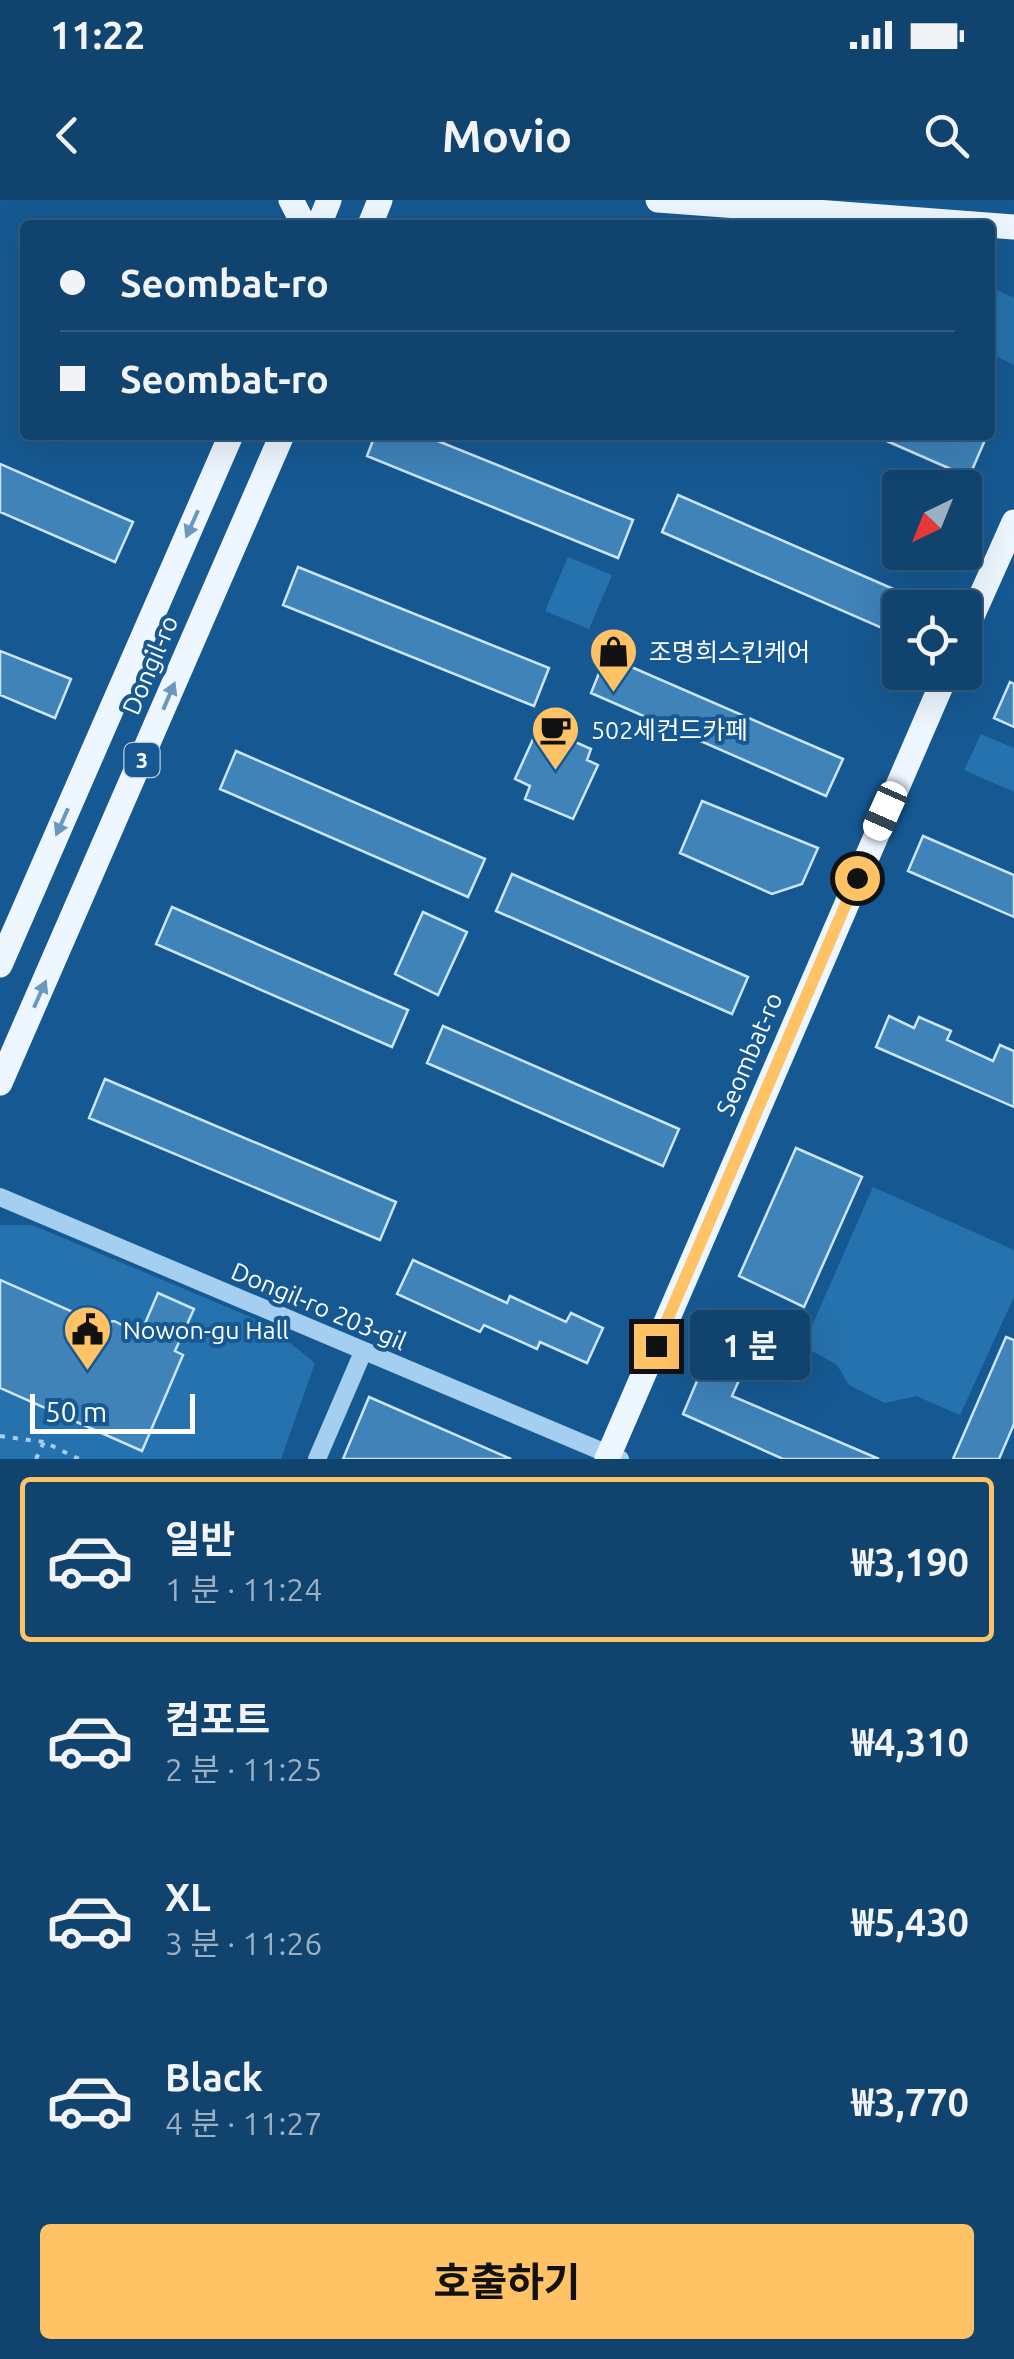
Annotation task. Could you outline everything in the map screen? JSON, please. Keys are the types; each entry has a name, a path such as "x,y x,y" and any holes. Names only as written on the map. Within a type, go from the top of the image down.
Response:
{"main road":[{"path":"658,200 922,220"},
{"name":"Dongil-ro","path":"0,964 229,440"},
{"name":"Dongil-ro","path":"0,1083 280,440"},
{"path":"982,594 1014,522"},
{"name":"Seombat-ro","path":"612,1457 939,690"}],"street":[{"name":"Dongil-ro 203-gil","path":"0,1197 612,1457"},
{"path":"317,1459 364,1352"}],"path":[{"path":"0,1436 44,1442 79,1459"},
{"path":"36,1459 44,1442"}],"shaded area":[{"path":"995,289 1014,298 1014,365 995,356"},
{"path":"568,557 612,575 589,629 545,611"},
{"path":"981,734 1014,748 1014,792 964,770"},
{"path":"873,1187 1014,1250 1014,1297 960,1415 916,1396 885,1403 849,1385 837,1365 803,1346"},
{"path":"0,1225 32,1225 265,1323 315,1363 281,1459 0,1459"}],"building":[{"path":"373,440 435,440 633,520 618,558 367,456"},
{"path":"884,440 985,440 972,470 953,470"},
{"path":"0,464 133,522 115,562 0,512"},
{"path":"678,495 896,590 882,590 882,628 662,532"},
{"path":"298,567 549,668 534,706 283,605"},
{"path":"0,651 71,679 55,718 0,695"},
{"path":"606,656 843,759 826,796 591,693"},
{"path":"1010,682 1014,684 1014,727 994,718"},
{"name":"502세컨드카페","path":"539,726 591,749 587,760 598,765 573,819 525,799 530,786 515,779"},
{"path":"236,751 485,859 468,897 220,789"},
{"path":"702,801 818,848 802,884 772,894 680,853"},
{"path":"923,836 1014,875 1014,917 908,871"},
{"path":"512,874 748,977 732,1014 496,911"},
{"path":"172,907 408,1010 392,1047 156,944"},
{"path":"423,912 467,932 438,995 395,974"},
{"path":"889,1016 914,1028 919,1017 951,1031 947,1040 993,1061 1000,1045 1014,1051 1014,1107 876,1047"},
{"path":"443,1026 679,1129 663,1166 427,1063"},
{"path":"105,1079 396,1202 380,1240 89,1118"},
{"path":"796,1148 862,1177 804,1307 739,1276"},
{"path":"413,1260 507,1303 510,1296 566,1322 571,1313 603,1328 587,1363 540,1342 537,1349 484,1325 480,1332 397,1294"},
{"name":"Nowon-gu Hall","path":"0,1280 100,1324 114,1321 128,1328 138,1340 158,1293 194,1309 175,1351 183,1355 142,1451 0,1388"},
{"path":"724,1317 760,1333 732,1396 879,1459 783,1459 683,1414"},
{"path":"1006,1337 1014,1340 1014,1424 999,1459 953,1459"},
{"path":"369,1397 511,1459 343,1459"}],"place":[{"name":"조명희스킨케어","path":"614,694"},
{"name":"502세컨드카페","path":"556,772"},
{"name":"Nowon-gu Hall","path":"88,1372"}],"route":[{"path":"656,1346 857,878"}]}
